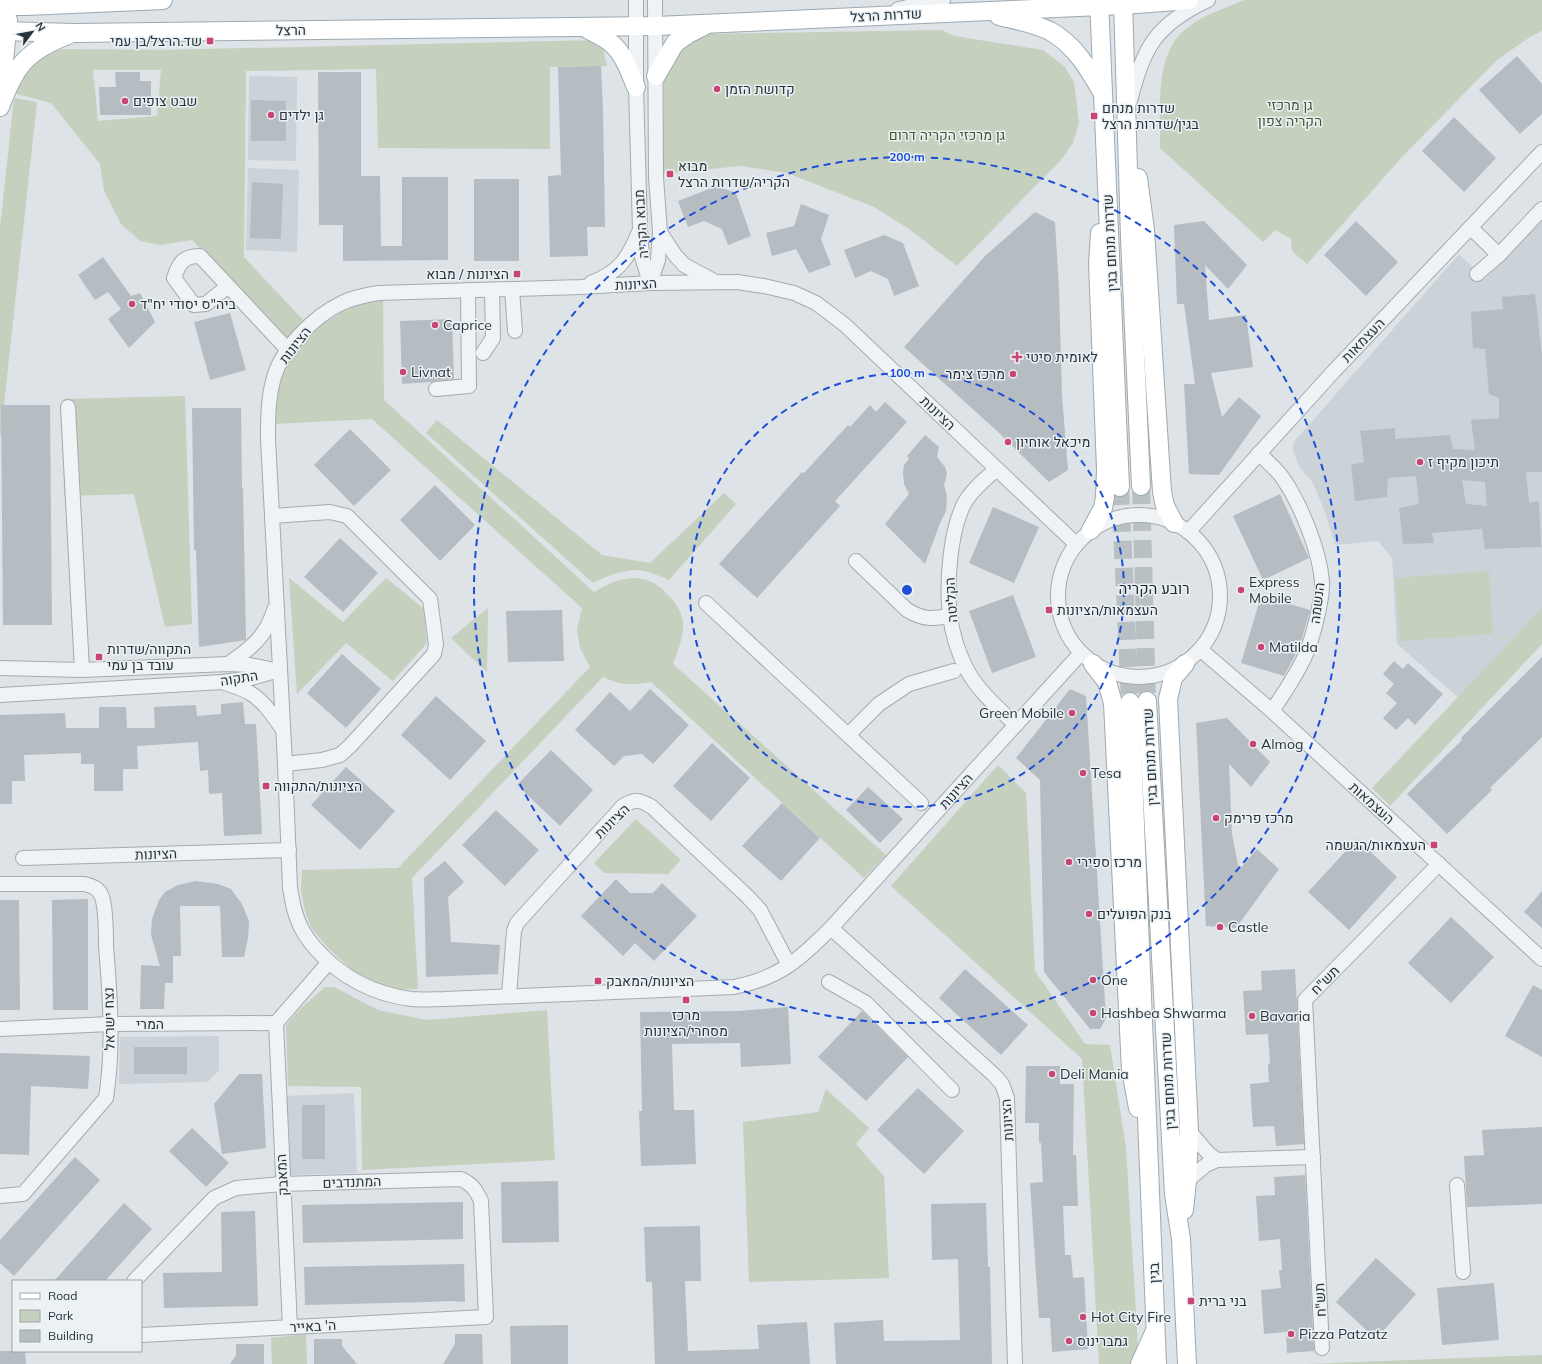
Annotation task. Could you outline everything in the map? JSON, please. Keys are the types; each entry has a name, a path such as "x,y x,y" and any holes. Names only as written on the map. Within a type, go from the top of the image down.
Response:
{"main road":[{"path":"0,103 7,4 163,0"},
{"name":"שדרות הרצל","path":"583,27 708,24 977,11 1099,3 1189,0"},
{"name":"שדרות מנחם בגין","path":"1099,3 1120,487"},
{"name":"שדרות מנחם בגין","path":"1123,3 1130,238 1141,486"},
{"path":"977,11 1022,21 1050,31 1073,49 1084,62 1104,94"},
{"path":"656,76 676,43 688,34 708,24"},
{"path":"583,27 598,34 613,44 629,70 636,88"},
{"name":"הרצל","path":"4,31 75,33 583,27"},
{"path":"0,107 8,83 29,55 54,40 75,33"},
{"path":"1128,132 1140,189 1145,230 1162,492 1165,506 1181,527"},
{"path":"1091,530 1103,508 1105,497 1106,469 1098,263 1100,235 1108,183"},
{"path":"1087,659 1107,682 1113,703 1131,1070 1150,1181"},
{"path":"1181,1239 1187,1180 1189,1131 1168,699 1173,678 1185,664"},
{"name":"שדרות מנחם בגין","path":"1150,1181 1138,701 1173,1171 1181,1239 1187,1364"},
{"name":"בגין","path":"1150,1181 1157,1364"},
{"path":"1183,1304 1197,1364"},
{"path":"1140,1364 1156,1329"}],"street":[{"name":"מבוא הקריה","path":"636,0 636,88 640,230 642,257 650,283"},
{"name":"מבוא הקריה","path":"650,283 658,260 660,232 656,177 655,0"},
{"path":"864,16 943,0"},
{"path":"1127,111 1143,59 1155,38 1171,22 1183,13 1208,0"},
{"name":"העצמאות","path":"1181,527 1259,453 1334,371 1542,152"},
{"path":"1477,274 1499,255 1542,209"},
{"path":"1471,228 1499,255"},
{"path":"581,287 614,272 622,264 633,247 640,230"},
{"path":"660,232 675,255 684,265 718,283"},
{"name":"הציונות","path":"1076,544 845,325 816,303 794,293 764,286 736,282 650,283 581,287 387,292 363,295 342,303 324,314 306,328 288,350 280,363 273,380 269,404 268,439 290,888 292,903 297,919 310,941 338,971 354,981 372,989 412,999 734,987 763,979 776,974 803,956 832,928 1016,725 1087,659"},
{"path":"228,286 288,350"},
{"path":"512,289 515,331"},
{"path":"436,389 469,386 468,290"},
{"path":"483,353 493,338 492,290"},
{"path":"68,407 82,670"},
{"name":"הנשמה","path":"1259,453 1284,479 1302,511 1316,554 1322,582 1314,627 1306,655 1293,680 1272,711"},
{"name":"הקליטה","path":"997,469 974,490 966,500 956,526 951,551 948,586 950,616 956,642 966,668 975,682 1016,725"},
{"path":"272,516 330,512 346,516 430,598 436,644 434,654 340,755 322,760 285,764"},
{"path":"1131,515 1146,515 1160,518 1181,527 1198,541 1210,557 1218,575 1220,588 1219,615 1209,639 1201,650 1185,664 1171,672 1155,677 1139,678 1123,677 1107,672 1087,659 1071,641 1063,627 1059,611 1058,595 1059,580 1064,564 1076,544 1091,530 1117,518 1131,515"},
{"path":"856,561 907,610 916,616 934,619 950,616"},
{"path":"228,664 250,649 266,631 276,602"},
{"path":"706,603 921,803"},
{"name":"העצמאות","path":"1201,650 1272,711 1542,958"},
{"name":"התקוה","path":"0,668 82,670 228,664 250,665 280,670"},
{"name":"התקוה","path":"0,694 223,682 251,678 280,670"},
{"path":"848,735 879,704 909,684 954,671"},
{"path":"223,682 249,692 259,699 272,713 283,732"},
{"name":"הציונות","path":"509,996 514,931 517,922 623,806 634,800 643,802 652,807 747,896 760,910 789,965"},
{"name":"הציונות","path":"23,858 289,850"},
{"name":"תש\"ח","path":"1322,1348 1305,1000 1439,864"},
{"name":"נצח ישראל","path":"0,884 84,884 95,887 102,897 111,1024 109,1078 106,1098 23,1194 0,1196"},
{"name":"הציונות","path":"832,928 994,1075 1002,1084 1007,1098 1015,1364"},
{"path":"276,1023 329,962"},
{"path":"829,982 866,1004 952,1090"},
{"name":"המרי","path":"0,1029 111,1024 276,1023"},
{"name":"המאבק","path":"276,1023 282,1184 290,1327"},
{"path":"1189,1131 1208,1154 1217,1160"},
{"path":"1187,1180 1206,1165 1217,1160 1313,1157"},
{"name":"המתנדבים","path":"135,1280 214,1198 236,1188 282,1184 461,1179 469,1183 476,1190 481,1201 486,1317"},
{"path":"1457,1185 1462,1272"},
{"name":"ה' באייר","path":"142,1335 486,1317"}],"shaded area":[{"path":"249,76 297,77 296,161 248,160"},
{"path":"248,168 299,170 297,252 246,250"},
{"name":"תיכון מקיף ז","path":"1542,221 1542,615 1459,698 1397,644 1392,558 1378,541 1335,545 1325,512 1313,483 1300,468 1295,456 1293,449 1294,442 1459,254 1485,279"},
{"path":"219,1036 219,1070 208,1082 119,1084 120,1037"},
{"path":"354,1093 357,1173 288,1175 285,1096"}],"green space":[{"name":"גן מרכזי הקריה צפון","path":"1244,0 1542,0 1542,31 1530,37 1497,60 1403,156 1307,264 1292,251 1291,239 1275,230 1263,242 1160,148 1161,84 1164,67 1169,52 1176,39 1193,23 1214,12"},
{"name":"גן מרכזי הקריה דרום","path":"942,30 954,36 1043,50 1065,67 1074,82 1079,123 1073,143 1061,160 957,266 909,229 874,207 787,173 740,166 662,174 664,78 671,61 685,47 707,34"},
{"path":"601,40 607,66 550,67 550,149 378,148 376,69 246,71 244,257 305,322 287,341 192,240 160,245 140,241 121,224 104,191 100,164 51,103 13,93 22,72 39,55 63,49 161,50","holes":["93,70 161,70 157,116 98,121"]},
{"path":"14,98 37,102 0,441 0,228"},
{"path":"383,299 384,400 594,592 617,581 633,578 641,578 649,581 663,590 678,607 683,622 682,638 673,664 886,855 864,878 651,682 627,684 615,682 603,677 412,878 418,989 391,990 353,971 326,946 311,927 305,911 301,890 302,870 398,868 590,667 580,648 577,629 582,608 372,419 275,424 275,399 277,385 288,359 306,337 317,328 341,313 357,306"},
{"path":"185,396 192,624 165,627 134,494 64,496 63,399"},
{"path":"437,420 602,555 650,563 724,493 736,504 669,580 649,572 636,570 614,574 593,583 426,433"},
{"path":"1489,571 1493,634 1400,641 1395,578"},
{"path":"289,578 343,622 386,578 424,609 427,643 393,681 346,643 297,694"},
{"path":"488,608 487,672 451,638"},
{"path":"1542,608 1542,644 1390,806 1372,788"},
{"path":"998,765 1026,793 1035,971 1085,1044 1110,1045 1126,1148 1138,1347 1130,1364 1099,1364 1082,1059 891,886"},
{"path":"636,819 681,860 668,874 604,873 594,863"},
{"path":"325,987 334,987 378,1010 427,1020 547,1010 555,1160 362,1170 361,1087 288,1086 286,1025 301,1008"},
{"path":"826,1089 869,1128 856,1144 884,1176 889,1278 749,1282 743,1122 818,1112"},
{"path":"306,1334 307,1364 272,1364 271,1338"},
{"path":"1542,1355 1542,1364 1307,1364"}],"building":[{"path":"1517,56 1542,84 1542,114 1520,134 1479,90"},
{"path":"601,66 605,227 587,227 588,256 550,257 548,176 561,175 558,67"},
{"name":"שבט צופים","path":"115,72 140,72 140,81 151,81 151,115 100,115 99,87 116,87"},
{"path":"318,72 361,72 361,176 380,176 381,246 402,246 402,177 448,177 448,260 343,261 343,225 319,225"},
{"path":"251,100 286,101 286,141 251,141"},
{"path":"1454,117 1496,158 1464,192 1422,151"},
{"path":"474,179 519,179 519,261 474,261"},
{"path":"252,182 283,184 281,239 250,238"},
{"path":"717,186 736,193 751,236 728,245 722,229 704,221 688,227 678,201"},
{"path":"801,204 829,215 821,239 831,265 809,273 796,249 772,256 766,233 794,226"},
{"path":"1035,212 1055,222 1059,290 1062,395 1068,470 1049,482 997,431 904,347 986,255"},
{"path":"1204,221 1247,265 1228,289 1205,265 1209,320 1246,315 1253,367 1211,373 1222,417 1239,397 1261,416 1219,475 1189,474 1184,384 1195,384 1184,304 1177,304 1174,225"},
{"path":"1356,221 1398,262 1366,296 1324,255"},
{"path":"884,235 903,243 919,286 894,296 888,279 871,271 855,278 844,250"},
{"name":"ביה\"ס יסודי יח\"ד","path":"103,257 131,296 140,293 155,322 129,348 108,319 121,309 108,292 95,300 78,275"},
{"path":"1535,294 1542,355 1542,472 1526,472 1529,503 1539,501 1541,547 1485,549 1482,529 1432,533 1434,543 1403,544 1399,508 1419,504 1416,476 1388,478 1387,497 1355,501 1351,465 1364,462 1360,431 1395,428 1395,439 1450,435 1453,449 1475,450 1471,420 1499,418 1499,398 1489,394 1485,349 1473,348 1471,312 1503,309 1502,297","holes":["1462,480 1485,482 1487,506 1466,504"]},
{"path":"230,313 246,370 210,380 194,322"},
{"path":"452,319 454,379 402,384 400,321"},
{"path":"885,402 907,422 835,501 840,506 757,598 719,564 802,472 804,473 848,425 850,427 870,405 876,412"},
{"path":"1,405 50,405 52,625 3,625"},
{"path":"192,408 241,408 246,640 199,647 196,550 194,550"},
{"path":"350,429 391,470 354,506 314,465"},
{"path":"925,435 939,447 937,457 945,467 947,474 944,485 947,496 946,511 925,564 885,524 909,494 904,484 904,465 909,459 907,456"},
{"path":"435,485 475,525 440,561 400,520"},
{"path":"1280,494 1309,558 1263,580 1233,516"},
{"path":"993,507 1039,527 1014,583 969,563"},
{"path":"340,538 378,573 343,612 304,577"},
{"path":"1013,595 1036,657 992,673 969,611"},
{"path":"1261,596 1310,610 1300,646 1284,676 1241,663"},
{"path":"562,610 564,661 508,662 506,611"},
{"path":"342,654 381,689 346,728 307,693"},
{"path":"1542,657 1542,737 1490,788 1492,790 1447,834 1407,794 1462,740 1461,738"},
{"path":"1394,661 1403,669 1408,663 1443,694 1415,725 1408,718 1396,730 1383,718 1397,703 1386,693 1394,684 1383,674"},
{"path":"650,689 689,725 653,764 642,754 624,756 614,766 575,730 610,692 630,711"},
{"name":"מרכז ספירי","path":"1070,689 1086,696 1106,1018 1100,1029 1090,1029 1044,972 1040,780 1016,758"},
{"path":"436,696 486,741 450,780 401,735"},
{"path":"243,702 245,724 256,724 262,834 224,836 222,793 209,794 208,770 200,771 198,742 137,746 138,769 123,769 123,791 94,791 94,764 81,764 81,753 24,755 25,781 12,781 12,804 0,804 0,715 65,713 66,728 99,728 99,707 126,707 127,728 155,728 154,707 196,705 197,716 221,714 221,704"},
{"name":"מרכז פרימק","path":"1227,718 1270,762 1251,787 1229,764 1232,834 1239,870 1257,849 1279,869 1236,928 1206,926 1196,723"},
{"path":"712,743 750,778 711,821 673,786"},
{"path":"551,750 593,790 560,826 517,785"},
{"path":"346,767 395,811 360,850 311,805"},
{"path":"868,787 903,819 880,843 846,810"},
{"path":"782,803 820,838 781,881 742,846"},
{"path":"496,810 539,850 505,886 462,845"},
{"path":"1357,839 1397,877 1349,930 1308,892"},
{"path":"445,861 464,882 448,897 451,942 500,945 498,974 426,977 424,878"},
{"path":"616,879 630,893 653,893 662,883 697,916 654,961 635,943 623,956 581,916"},
{"path":"196,881 218,884 231,889 242,904 249,921 248,938 244,957 222,957 220,906 180,906 181,956 173,956 173,983 165,983 164,1009 140,1009 141,965 160,966 151,935 152,919 159,900 165,892 178,885"},
{"path":"1542,891 1542,928 1524,912"},
{"path":"88,899 88,1010 53,1010 52,900"},
{"path":"0,900 19,900 20,1010 0,1010"},
{"path":"1451,917 1494,957 1451,1003 1408,963"},
{"path":"965,969 1028,1025 1001,1055 939,998"},
{"path":"1295,969 1304,1144 1276,1146 1274,1126 1253,1127 1250,1084 1269,1082 1268,1064 1270,1064 1268,1034 1246,1035 1243,991 1262,990 1261,971"},
{"path":"1533,985 1542,990 1542,1057 1505,1036"},
{"path":"788,1007 791,1064 741,1067 740,1043 672,1044 674,1110 694,1110 696,1164 641,1166 639,1111 642,1111 640,1012 738,1011"},
{"path":"862,1011 908,1057 866,1101 818,1057"},
{"path":"134,1047 187,1047 187,1074 134,1074"},
{"path":"0,1053 90,1056 88,1089 31,1086 29,1155 0,1154"},
{"path":"1026,1066 1060,1066 1060,1084 1074,1084 1073,1155 1076,1155 1078,1206 1063,1206 1065,1255 1071,1255 1073,1278 1084,1277 1088,1349 1052,1352 1050,1318 1039,1318 1030,1183 1043,1182 1041,1143 1039,1143 1039,1123 1025,1123"},
{"path":"239,1074 262,1074 266,1148 222,1154 214,1104"},
{"path":"918,1088 964,1131 924,1174 877,1130"},
{"path":"302,1105 325,1105 325,1159 302,1159"},
{"path":"1542,1127 1542,1204 1467,1207 1464,1156 1484,1155 1482,1130"},
{"path":"192,1128 229,1163 206,1187 169,1151"},
{"path":"75,1157 100,1180 14,1276 0,1263 0,1240"},
{"path":"1305,1175 1314,1351 1287,1353 1286,1332 1264,1334 1261,1290 1281,1288 1279,1270 1282,1270 1280,1239 1259,1241 1256,1196 1275,1195 1274,1177"},
{"path":"558,1181 559,1242 502,1243 501,1182"},
{"path":"463,1202 463,1239 303,1243 302,1205"},
{"path":"124,1203 152,1229 106,1280 55,1280"},
{"path":"986,1203 988,1267 990,1267 992,1364 836,1364 834,1323 883,1320 884,1341 960,1340 958,1259 932,1260 931,1204"},
{"path":"255,1211 258,1306 164,1308 163,1273 222,1272 221,1212"},
{"path":"700,1226 701,1281 685,1281 688,1351 759,1349 757,1325 807,1322 810,1364 655,1364 652,1282 646,1282 644,1227"},
{"path":"1376,1258 1416,1294 1376,1339 1336,1302"},
{"path":"464,1264 465,1302 449,1301 305,1305 304,1267"},
{"path":"1494,1283 1499,1340 1442,1345 1437,1288"},
{"path":"568,1325 568,1364 511,1364 510,1326"},
{"path":"455,1334 482,1334 483,1364 443,1364 455,1344"},
{"path":"314,1339 342,1339 342,1346 357,1364 314,1364"},
{"path":"236,1344 264,1344 264,1364 230,1364 236,1355"},
{"path":"0,1351 25,1352 26,1364 0,1364"}],"tunnel":[{"path":"1141,486 1147,701"},
{"path":"1120,487 1130,702"}],"place":[{"name":"שד.הרצל/בן עמי","path":"210,41"},
{"name":"קדושת הזמן","path":"717,89"},
{"name":"שבט צופים","path":"125,101"},
{"name":"גן ילדים","path":"271,115"},
{"name":"שדרות מנחם בגין/שדרות הרצל","path":"1094,116"},
{"name":"מבוא הקריה/שדרות הרצל","path":"670,174"},
{"name":"הציונות / מבוא","path":"517,274"},
{"name":"ביה\"ס יסודי יח\"ד","path":"132,304"},
{"name":"Caprice","path":"435,325"},
{"name":"לאומית סיטי","path":"1017,357"},
{"name":"Livnat","path":"403,372"},
{"name":"מרכז צימר","path":"1013,374"},
{"name":"מיכאל אוחיון","path":"1008,442"},
{"name":"תיכון מקיף ז","path":"1420,462"},
{"name":"Express Mobile","path":"1241,590"},
{"name":"העצמאות/הציונות","path":"1049,610"},
{"name":"Matilda","path":"1261,647"},
{"name":"התקווה/שדרות עובד בן עמי","path":"99,657"},
{"name":"Green Mobile","path":"1072,713"},
{"name":"Almog","path":"1253,744"},
{"name":"Tesa","path":"1083,773"},
{"name":"הציונות/התקווה","path":"266,786"},
{"name":"מרכז פרימק","path":"1216,818"},
{"name":"העצמאות/הגשמה","path":"1434,845"},
{"name":"מרכז ספירי","path":"1069,862"},
{"name":"בנק הפועלים","path":"1089,914"},
{"name":"Castle","path":"1220,927"},
{"name":"One","path":"1093,980"},
{"name":"הציונות/המאבק","path":"598,981"},
{"name":"מרכז מסחרי/הציונות","path":"686,1000"},
{"name":"Hashbea Shwarma","path":"1093,1013"},
{"name":"Bavaria","path":"1252,1016"},
{"name":"Deli Mania","path":"1052,1074"},
{"name":"בני ברית","path":"1191,1301"},
{"name":"Hot City Fire","path":"1083,1317"},
{"name":"Pizza Patzatz","path":"1291,1334"},
{"name":"גמברינוס","path":"1069,1341"}],"district":[{"name":"רובע הקריה","path":"1154,588"}]}
